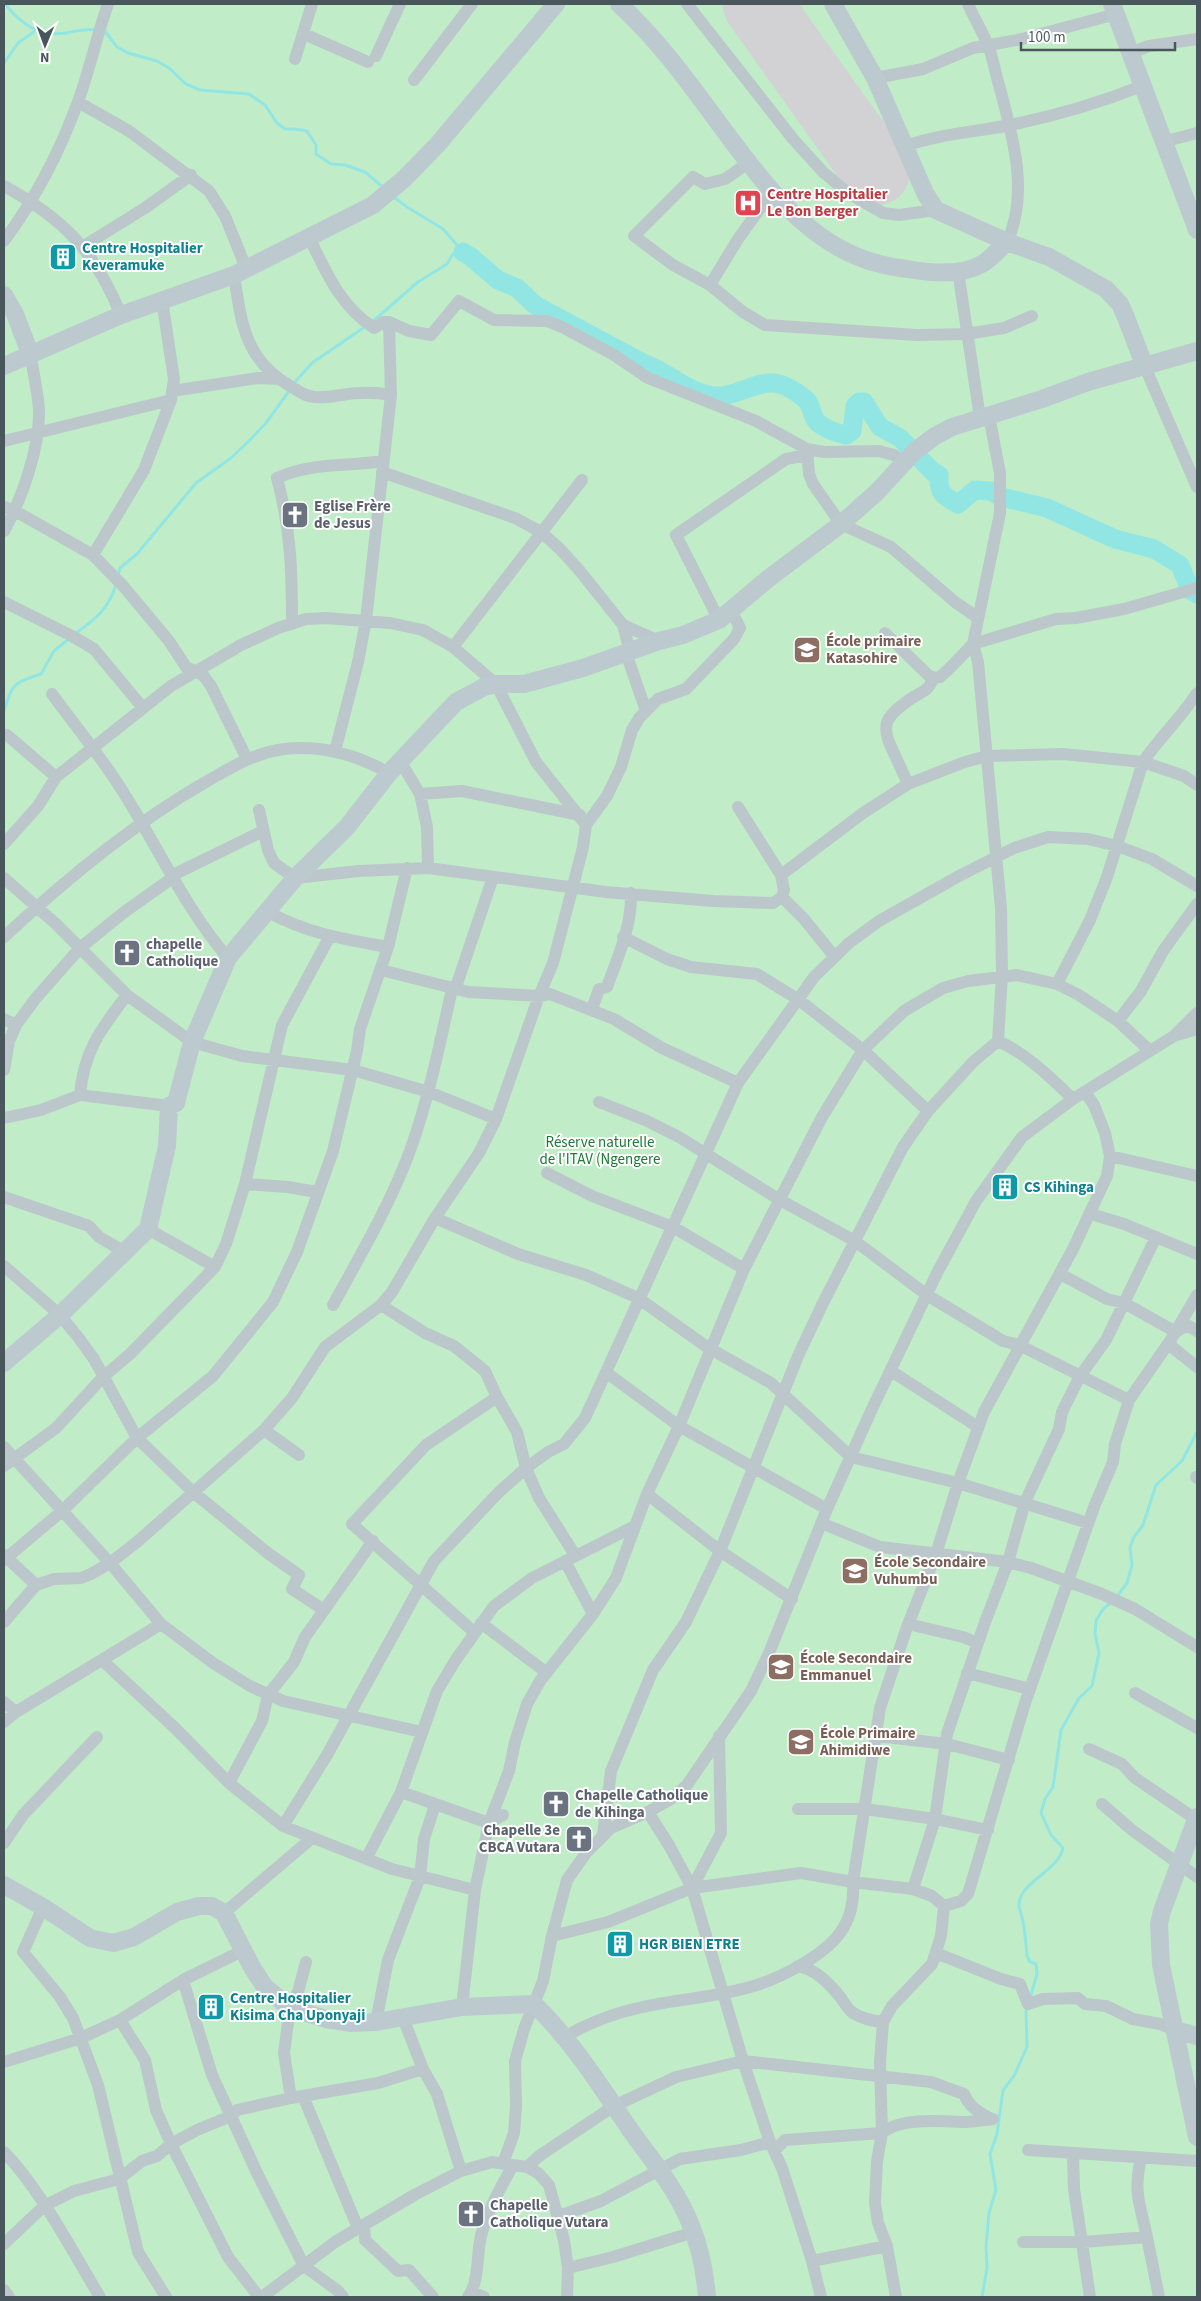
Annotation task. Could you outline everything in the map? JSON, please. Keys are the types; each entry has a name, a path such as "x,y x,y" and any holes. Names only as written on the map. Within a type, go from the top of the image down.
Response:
{"street":[{"path":"4,242 32,201 78,102 96,36 108,4"},
{"path":"295,59 312,4"},
{"path":"304,34 372,59 400,4"},
{"path":"414,80 472,4"},
{"path":"4,366 31,356 121,315 240,272 373,205 406,178 480,96 556,4"},
{"path":"619,4 651,36 772,192 820,235 856,256 875,263 916,271 958,271 983,264 1008,242 1013,230 1018,194 1010,125 988,46 968,4"},
{"path":"687,4 793,139 823,172 848,193 883,213 899,215 936,210 1008,242 1049,257 1113,295 1125,316 1197,488"},
{"path":"833,4 875,78 926,192 936,210"},
{"path":"875,78 923,69 973,48 1022,39 1114,9 1197,230"},
{"path":"1130,53 1139,48 1197,39"},
{"path":"905,146 925,139 1010,125 1092,105 1142,86"},
{"path":"78,102 129,131 191,175 210,191 225,216 240,272 239,308 248,344 268,370 279,379 314,398 358,392 376,392 391,395"},
{"path":"1163,142 1197,133"},
{"path":"748,163 725,179 715,182 706,184 693,177 634,236 673,265 710,285 743,312 765,325 917,335 966,334 1004,328 1032,316"},
{"path":"82,246 145,208 191,175"},
{"path":"4,186 32,201 71,232 99,268 121,315"},
{"path":"710,285 738,239 772,192"},
{"path":"309,237 333,287 348,306 362,320 374,328 383,322 389,322 410,331 431,335 459,301 494,320 546,321 601,347 648,378 756,422 807,452"},
{"path":"603,1835 611,1771 653,1670 686,1622 720,1551 798,1356 855,1241 903,1147 928,1111 974,1062 998,1041 1002,975 1001,908 978,662 973,644 1000,513 1001,489 997,452 984,417 966,334 958,271"},
{"path":"4,294 15,314 31,356 39,410 37,432 30,464 10,509 4,531"},
{"path":"93,555 144,470 172,396 174,379 162,300"},
{"path":"335,751 358,662 366,620 391,395 389,322"},
{"path":"4,1118 49,1107 80,1095 169,1106 176,1103 192,1042 228,958 296,878 347,827 395,767 456,702 469,694 496,684 516,685 539,681 659,641 683,635 725,615 769,578 841,524 877,492 924,443 952,427 1088,382 1197,351"},
{"path":"4,441 172,396 248,379 279,379"},
{"path":"583,820 607,796 621,767 632,730 646,711 658,699 686,689 734,639 740,628 725,615 676,535 786,459 807,452 879,450 906,460"},
{"path":"807,452 809,474 813,484 841,524 891,547 955,602 978,618"},
{"path":"292,624 290,539 286,511 277,478 312,466 382,466 515,518 541,532 573,563 623,625 628,644 626,653 646,711"},
{"path":"453,647 582,480"},
{"path":"10,509 93,555 124,587 169,641 186,668 203,675 211,686 247,759"},
{"path":"908,784 886,738 884,728 889,717 910,699 927,691 934,678 949,669 973,644 1056,619 1076,618 1124,609 1197,588"},
{"path":"4,602 94,649 143,708"},
{"path":"4,844 38,806 56,777 143,708 194,671 241,645 292,624 306,619 326,618 366,620 423,630 453,647 496,684 536,762 583,820 583,847 553,963 539,996 496,1119 464,1178 435,1218 392,1292 381,1304 325,1347 292,1398 264,1430 110,1563 81,1578 54,1579 36,1585 4,1622"},
{"path":"623,625 659,641"},
{"path":"885,633 928,675 934,678"},
{"path":"1057,984 1090,920 1117,846 1143,762 1197,693"},
{"path":"52,694 117,783 173,875 189,907 228,958"},
{"path":"7,735 56,777"},
{"path":"4,937 36,907 142,822 196,787 247,759 282,750 301,748 335,751 395,767 420,794 427,827 428,868"},
{"path":"781,875 863,812 908,784 965,762 987,756 1063,754 1143,762 1184,776 1197,785"},
{"path":"420,794 462,791 583,820"},
{"path":"259,810 263,831 274,863 296,878 408,868 428,868 606,892 773,903 782,897 784,890 781,875 738,807"},
{"path":"4,1070 9,1041 16,1024 80,948 123,913 168,881 173,875 263,831"},
{"path":"283,1826 327,1755 347,1715 422,1586 425,1575 454,1538 526,1468 548,1452 564,1444 585,1418 607,1374 638,1298 673,1227 738,1083 814,977 834,956 879,921 1014,848 1048,837 1088,839 1117,846 1152,859 1197,886"},
{"path":"36,1585 5,1558 62,1511 137,1438 213,1376 273,1302 297,1252 333,1151 353,1070 360,1029 388,947 408,868"},
{"path":"332,1305 384,1211 411,1149 429,1092 453,990 493,877"},
{"path":"4,878 80,948 127,995 192,1042 242,1056 353,1070 429,1092 496,1119"},
{"path":"592,1009 599,989 607,987 624,937 632,912 631,893"},
{"path":"782,897 804,918 834,956"},
{"path":"1118,1021 1141,991 1163,951 1197,904"},
{"path":"268,912 293,925 330,936 388,947"},
{"path":"4,1466 56,1428 103,1377 130,1354 215,1266 226,1244 244,1184 282,1025 330,936"},
{"path":"624,937 667,959 691,967 757,974 799,1000 863,1050 928,1111"},
{"path":"381,970 453,990 495,995 539,996 550,994 614,1019 662,1048 738,1083"},
{"path":"462,2007 475,1890 489,1824 509,1771 515,1742 527,1704 547,1673 593,1614 616,1578 647,1494 679,1426 744,1269 822,1117 863,1050 904,1011 921,999 943,988 1002,975 1031,977 1057,984 1097,1005 1118,1021 1150,1051"},
{"path":"80,1095 82,1075 90,1048 127,995"},
{"path":"484,2297 470,2294 481,2236 508,2164 514,2133 516,2106 515,2061 524,2029 543,1981 552,1936 567,1880 586,1853 611,1828 648,1812 671,1799 687,1786 751,1691 792,1599 827,1509 927,1295 976,1201 1005,1159 1022,1137 1073,1099 1174,1036 1197,1013"},
{"path":"4,1019 16,1024"},
{"path":"1174,1036 1197,1031"},
{"path":"998,1041 1010,1046 1046,1072 1073,1099"},
{"path":"564,2037 590,2022 631,2010 757,1985 798,1966 825,1947 842,1930 854,1902 854,1882 880,1708 908,1624 936,1554 958,1483 984,1412 1019,1345 1060,1274 1091,1214 1107,1176 1110,1156 1105,1133 1085,1092"},
{"path":"599,1102 645,1120 679,1137 705,1155 780,1200 855,1241 927,1295 1003,1341 1019,1345 1129,1400"},
{"path":"4,1363 60,1315 148,1229 167,1146 169,1106"},
{"path":"1110,1156 1197,1176"},
{"path":"547,1173 592,1196 673,1227 744,1269"},
{"path":"244,1184 288,1187 317,1192"},
{"path":"4,1197 89,1226 99,1237 125,1252"},
{"path":"1091,1214 1124,1224 1197,1254"},
{"path":"435,1218 518,1254 586,1275 638,1298 707,1347 771,1383 851,1457 958,1483 1025,1502 1088,1523"},
{"path":"148,1229 215,1266"},
{"path":"913,1889 935,1819 947,1734 967,1673 1008,1562 1025,1502 1059,1429 1062,1412 1080,1376 1106,1340 1156,1237"},
{"path":"4,1266 60,1315 94,1359 137,1438 193,1492 269,1554 299,1575 292,1589 324,1610"},
{"path":"1060,1274 1107,1299 1124,1303 1173,1336"},
{"path":"944,1906 961,1901 968,1894 1030,1689 1088,1523 1113,1462 1115,1444 1129,1400 1173,1336 1197,1295"},
{"path":"381,1304 425,1333 454,1346 485,1372 517,1432 526,1468 570,1558 593,1614"},
{"path":"1197,1331 1187,1325 1173,1336 1172,1347 1197,1367"},
{"path":"891,1371 978,1427"},
{"path":"607,1374 679,1426 827,1509"},
{"path":"497,1397 426,1445 352,1524 422,1586 478,1628 547,1673"},
{"path":"264,1430 298,1455"},
{"path":"4,1447 110,1563 161,1624 213,1663 268,1695 283,1701 422,1732"},
{"path":"647,1494 720,1551 792,1599"},
{"path":"821,1523 880,1547 1008,1562 1068,1581 1135,1609 1197,1647"},
{"path":"366,1859 401,1792 437,1691 494,1606 532,1578 635,1526"},
{"path":"229,1783 262,1720 268,1695 294,1662 305,1637 373,1541"},
{"path":"4,1722 16,1712 72,1677 103,1661 161,1624"},
{"path":"908,1624 963,1637 978,1643"},
{"path":"103,1661 175,1728 229,1783 261,1806 283,1826 366,1859 420,1877 475,1890"},
{"path":"967,1673 1030,1689"},
{"path":"1135,1693 1197,1728"},
{"path":"4,1702 16,1712"},
{"path":"692,1888 720,1833 719,1736"},
{"path":"877,1736 947,1744 1009,1760"},
{"path":"4,1844 8,1827 97,1737"},
{"path":"1089,1749 1122,1764 1135,1778 1197,1819 1162,1911 1159,1924 1161,1965 1197,2137"},
{"path":"401,1792 489,1824"},
{"path":"1102,1804 1132,1830 1197,1877"},
{"path":"376,2022 388,1960 420,1877 424,1839 435,1805"},
{"path":"798,1809 865,1810 935,1819 988,1830"},
{"path":"648,1812 670,1847 692,1888 743,2060 772,2147 782,2168 812,2261 821,2297"},
{"path":"489,1824 504,1815"},
{"path":"224,1913 312,1838"},
{"path":"552,1936 608,1922 692,1888 801,1872 854,1882 913,1889 932,1896 944,1906"},
{"path":"4,1885 44,1907 90,1938 113,1943 134,1937 177,1912 192,1907 212,1906 224,1913 242,1951 265,1987 290,2008 302,2013 351,2023 376,2022 462,2007 534,2004 564,2037 675,2195 694,2232 702,2262 707,2297"},
{"path":"896,2297 887,2246 878,2223 875,2203 877,2161 882,2133 880,2077 883,2022 892,2006 932,1964 941,1936 944,1906"},
{"path":"44,1907 23,1952 60,1997 73,2018 100,2093 119,2180 138,2252 166,2297"},
{"path":"4,2062 81,2038 120,2020 183,1980 242,1951"},
{"path":"934,1957 941,1955 1001,1979 1020,1984 1028,2004 1043,1999 1078,1998 1085,2004 1106,2006 1133,2019 1160,2024 1197,2036"},
{"path":"306,1962 298,1992 290,2008 284,2053 297,2097 361,2227 365,2240 398,2271 409,2270 433,2297"},
{"path":"798,1966 808,1967 816,1973 837,1993 851,2012 867,2020 883,2022"},
{"path":"183,1980 212,2075 304,2266 343,2297"},
{"path":"403,2018 423,2069 440,2102 461,2171"},
{"path":"120,2020 145,2060 156,2110 228,2257 260,2297 361,2227 416,2194 461,2171 478,2164 492,2162 527,2167 538,2173 549,2186 559,2216 568,2268 566,2297"},
{"path":"527,2167 539,2156 614,2106 676,2077 743,2060 931,2082 964,2094 967,2102 974,2109 993,2118 967,2122 946,2120 910,2123 886,2129 882,2133 785,2140 772,2147 680,2159 601,2201 559,2216"},
{"path":"4,2244 44,2206 74,2191 119,2180 142,2162 157,2156 171,2144 197,2130 231,2116 237,2110 378,2083 423,2069"},
{"path":"1028,2150 1197,2161"},
{"path":"4,2152 44,2206 100,2297"},
{"path":"1074,2154 1074,2189 1090,2297"},
{"path":"1141,2158 1136,2179 1136,2193 1159,2297"},
{"path":"568,2268 613,2257 694,2232"},
{"path":"1024,2242 1082,2242 1146,2237"},
{"path":"812,2261 887,2246"},
{"path":"4,2290 9,2297"}],"green space":[{"name":"Réserve naturelle de l'ITAV (Ngengere","path":"4,4 1197,4 1197,2297 4,2297"}],"waterway":[{"path":"5,4 17,18 39,31 56,34 98,30"},
{"path":"104,30 117,47 128,53 157,61 169,68 186,84 200,90 249,94 265,105 277,123 285,129 307,131 316,145 316,154 331,164 345,165 365,172 384,188"},
{"path":"4,63 18,43 35,31"},
{"path":"371,323 418,282 447,264 453,254 463,252 443,229 395,198"},
{"path":"463,252 498,280 517,288 535,305 698,392 718,396 764,384 779,384 805,399 818,423 846,435 852,431 855,406 859,402 864,402 880,427 900,438 933,472 939,475 939,486 942,493 958,504 975,490 990,491 1001,497 1047,508 1115,539 1154,549 1180,565 1190,590 1197,594"},
{"path":"294,383 312,363 366,326"},
{"path":"118,576 120,568 137,554 196,483 231,458 249,441 266,423 289,391"},
{"path":"75,634 105,608 116,585"},
{"path":"4,711 9,695 15,685 41,674 54,651 70,638"},
{"path":"1116,1598 1127,1583 1132,1565 1130,1547 1134,1537 1143,1525 1156,1485 1182,1461 1197,1432"},
{"path":"1030,1998 1037,1974 1036,1964 1030,1962 1027,1956 1024,1926 1019,1905 1025,1890 1054,1863 1060,1856 1063,1848 1051,1835 1041,1813 1045,1799 1053,1787 1061,1730 1079,1698 1092,1686 1099,1653 1095,1634 1096,1621 1103,1609 1112,1602"},
{"path":"982,2297 987,2268 986,2246 989,2213 996,2190 990,2154 997,2134 1003,2090 1014,2076 1027,2047 1027,2006"}],"runway":[{"path":"757,4 876,171"}],"place":[{"name":"Centre Hospitalier Le Bon Berger","path":"748,203"},
{"name":"Centre Hospitalier Keveramuke","path":"63,257"},
{"name":"Eglise Frère de Jesus","path":"295,515"},
{"name":"École primaire Katasohire","path":"807,650"},
{"name":"chapelle Catholique","path":"127,953"},
{"name":"CS Kihinga","path":"1005,1187"},
{"name":"École Secondaire Vuhumbu","path":"855,1571"},
{"name":"École Secondaire Emmanuel","path":"781,1667"},
{"name":"École Primaire Ahimidiwe","path":"801,1742"},
{"name":"Chapelle Catholique de Kihinga","path":"556,1804"},
{"name":"Chapelle 3e CBCA Vutara","path":"579,1839"},
{"name":"HGR BIEN ETRE","path":"620,1944"},
{"name":"Centre Hospitalier Kisima Cha Uponyaji","path":"211,2007"},
{"name":"Chapelle Catholique Vutara","path":"471,2214"}]}
